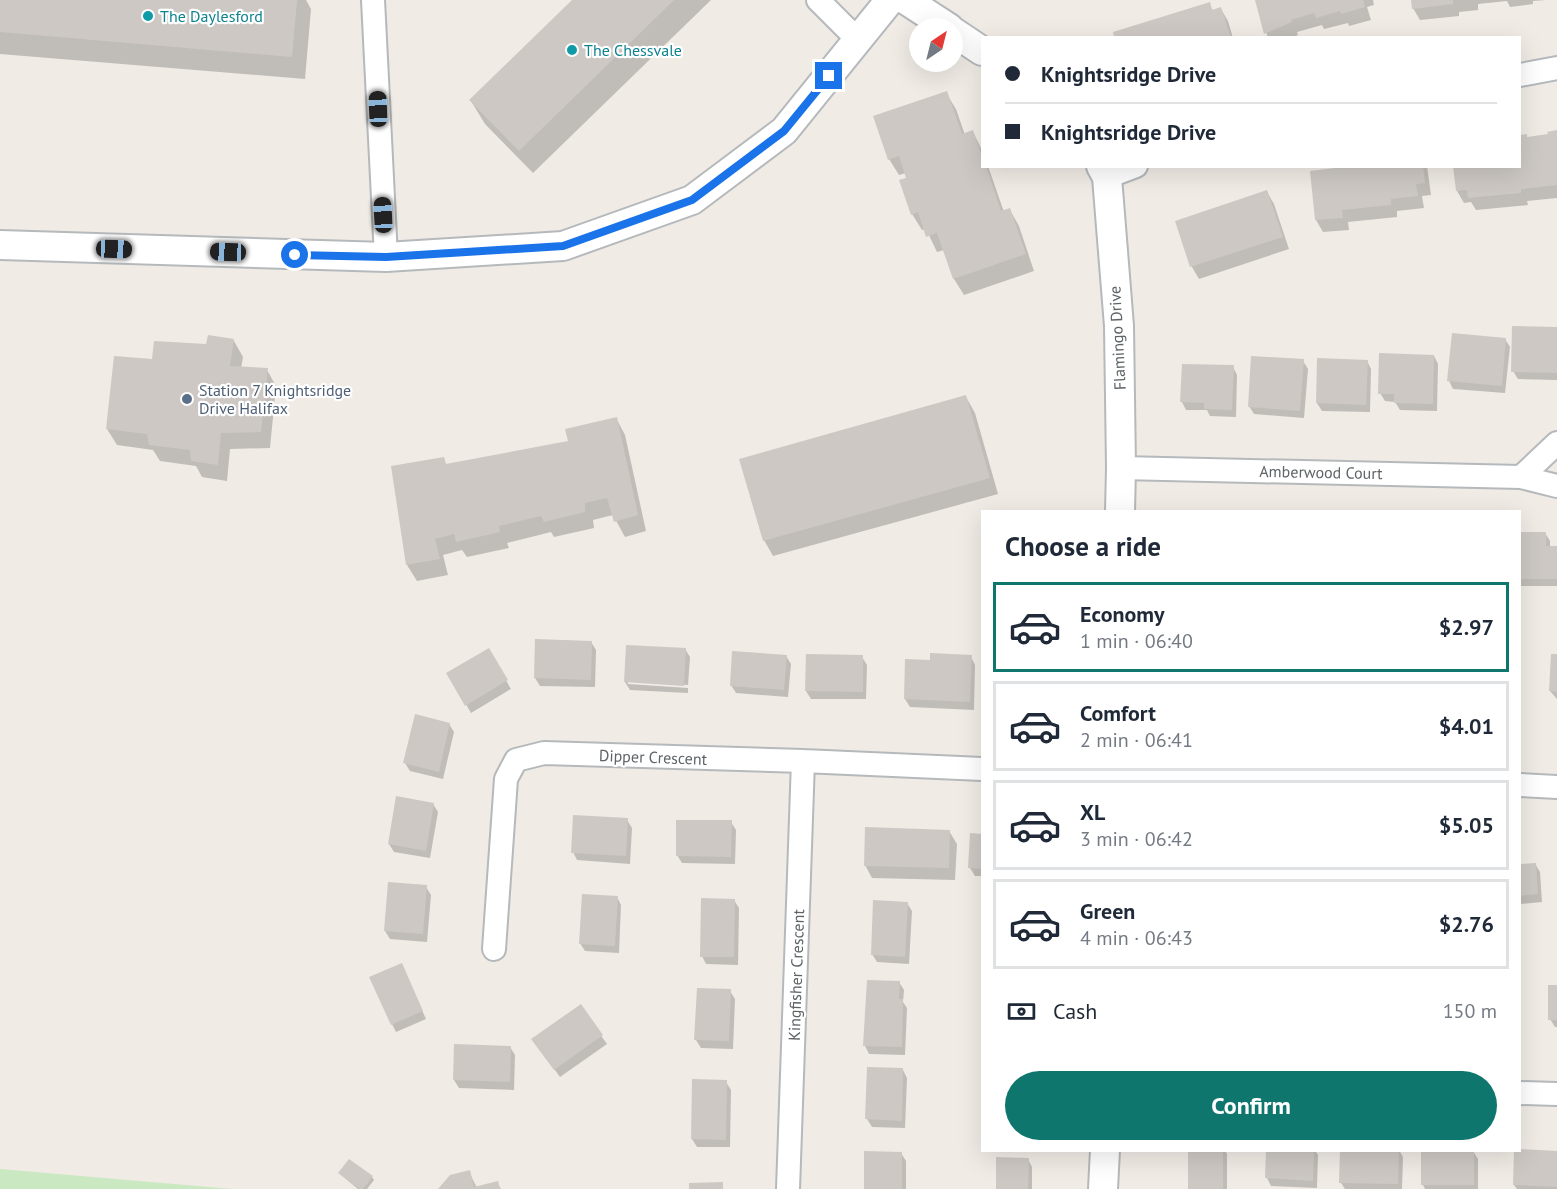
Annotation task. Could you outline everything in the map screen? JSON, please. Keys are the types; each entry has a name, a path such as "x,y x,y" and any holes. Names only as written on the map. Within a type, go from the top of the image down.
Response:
{"street":[{"path":"373,0 386,257"},
{"path":"818,0 858,40"},
{"path":"0,246 386,257 563,246 692,200 784,131 890,0"},
{"path":"906,0 933,18"},
{"path":"963,38 981,50"},
{"path":"1521,75 1557,68"},
{"path":"1104,172 1125,168"},
{"name":"Flamingo Drive","path":"1104,172 1119,326 1120,510"},
{"path":"1521,477 1557,443"},
{"name":"Amberwood Court","path":"1121,468 1521,477 1557,486"},
{"name":"Dipper Crescent","path":"494,949 506,779 516,760 544,753 981,769"},
{"name":"Kingfisher Crescent","path":"788,1189 803,761"},
{"path":"1521,785 1557,787"},
{"path":"1521,1093 1557,1094"},
{"path":"1103,1189 1105,1152"}],"green space":[{"path":"0,1169 232,1189 0,1189"}],"building":[{"name":"The Daylesford","path":"0,0 297,0 292,57 0,32"},
{"name":"The Chessvale","path":"572,0 674,0 519,151 469,100"},
{"path":"1255,0 1363,0 1365,7 1316,18 1314,13 1291,20 1292,22 1264,34"},
{"path":"1411,0 1453,0 1453,4 1412,9"},
{"path":"1210,2 1212,10 1221,7 1230,36 1114,36 1113,32"},
{"path":"947,91 962,134 973,130 981,154 981,168 987,168 1001,211 1010,208 1026,254 953,279 937,233 926,237 918,212 911,215 899,180 906,178 899,156 888,160 873,116"},
{"path":"1557,130 1557,185 1521,189 1521,193 1468,198 1467,190 1456,191 1453,168 1521,168 1521,135 1527,134 1527,137 1548,134 1547,132"},
{"path":"1335,168 1423,168 1425,183 1416,184 1418,196 1391,199 1391,205 1342,210 1343,218 1315,220 1310,171"},
{"path":"1267,190 1283,237 1190,267 1175,221"},
{"path":"1512,326 1557,327 1557,373 1511,372"},
{"path":"1452,333 1506,338 1502,386 1447,381"},
{"name":"Station 7 Knightsridge Drive Halifax","path":"208,335 234,339 230,366 268,368 261,432 221,433 218,465 191,461 190,450 149,445 147,434 106,429 114,356 152,359 154,341 206,344"},
{"path":"1379,353 1434,355 1433,404 1394,403 1394,394 1378,394"},
{"path":"1251,356 1304,359 1300,411 1248,407"},
{"path":"1317,358 1368,360 1366,405 1316,403"},
{"path":"1182,364 1234,365 1232,410 1204,409 1204,403 1180,402"},
{"path":"966,395 990,478 763,541 739,459"},
{"path":"617,417 638,515 614,522 607,498 585,503 585,512 544,522 541,516 499,526 500,532 456,542 454,534 435,539 440,559 406,565 391,466 444,457 446,464 568,441 565,429"},
{"path":"1521,532 1546,532 1546,546 1557,546 1557,579 1521,579"},
{"path":"535,639 592,641 591,680 534,678"},
{"path":"626,645 686,648 684,686 624,682"},
{"path":"489,648 508,680 465,706 446,673"},
{"path":"732,651 787,655 784,690 730,686"},
{"path":"930,653 972,655 970,702 904,699 905,659 930,660"},
{"path":"806,654 863,655 863,692 805,691"},
{"path":"1551,654 1557,654 1557,692 1549,691"},
{"path":"415,714 450,723 439,772 403,763"},
{"path":"396,796 434,803 426,851 388,844"},
{"path":"573,815 628,818 626,856 571,853"},
{"path":"676,820 732,820 731,857 676,856"},
{"path":"865,827 950,830 949,868 864,866"},
{"path":"970,833 981,834 981,869 968,868"},
{"path":"1536,863 1538,894 1521,896 1521,864"},
{"path":"388,882 427,885 423,934 384,931"},
{"path":"582,894 618,896 615,946 579,944"},
{"path":"701,898 735,899 734,957 700,957"},
{"path":"873,900 908,902 905,957 871,955"},
{"path":"402,963 423,1011 391,1025 369,977"},
{"path":"867,980 900,981 899,999 903,999 902,1047 863,1046"},
{"path":"1548,985 1557,985 1557,1020 1548,1020"},
{"path":"697,988 731,989 729,1041 694,1040"},
{"path":"581,1004 603,1035 554,1070 531,1039"},
{"path":"454,1044 511,1046 510,1082 453,1080"},
{"path":"867,1067 903,1068 902,1121 865,1119"},
{"path":"692,1079 727,1080 726,1140 691,1139"},
{"path":"1521,1149 1557,1151 1557,1187 1513,1185 1514,1152 1521,1152"},
{"path":"864,1151 902,1152 902,1189 864,1189"},
{"path":"1188,1152 1223,1152 1223,1189 1188,1189"},
{"path":"1266,1152 1314,1152 1313,1181 1265,1178"},
{"path":"1340,1152 1399,1152 1398,1184 1339,1183"},
{"path":"1421,1152 1474,1152 1474,1185 1421,1185"},
{"path":"996,1157 1029,1158 1028,1189 996,1189"},
{"path":"349,1159 373,1176 363,1189 338,1173"},
{"path":"470,1170 474,1187 498,1181 500,1189 438,1189 450,1175"},
{"path":"723,1182 723,1189 689,1189 689,1183"}],"place":[{"name":"The Daylesford","path":"148,16"},
{"name":"The Chessvale","path":"572,50"},
{"name":"Station 7 Knightsridge Drive Halifax","path":"187,399"}],"route":[{"path":"295,255 386,257 563,246 692,200 784,131 829,76"}]}
